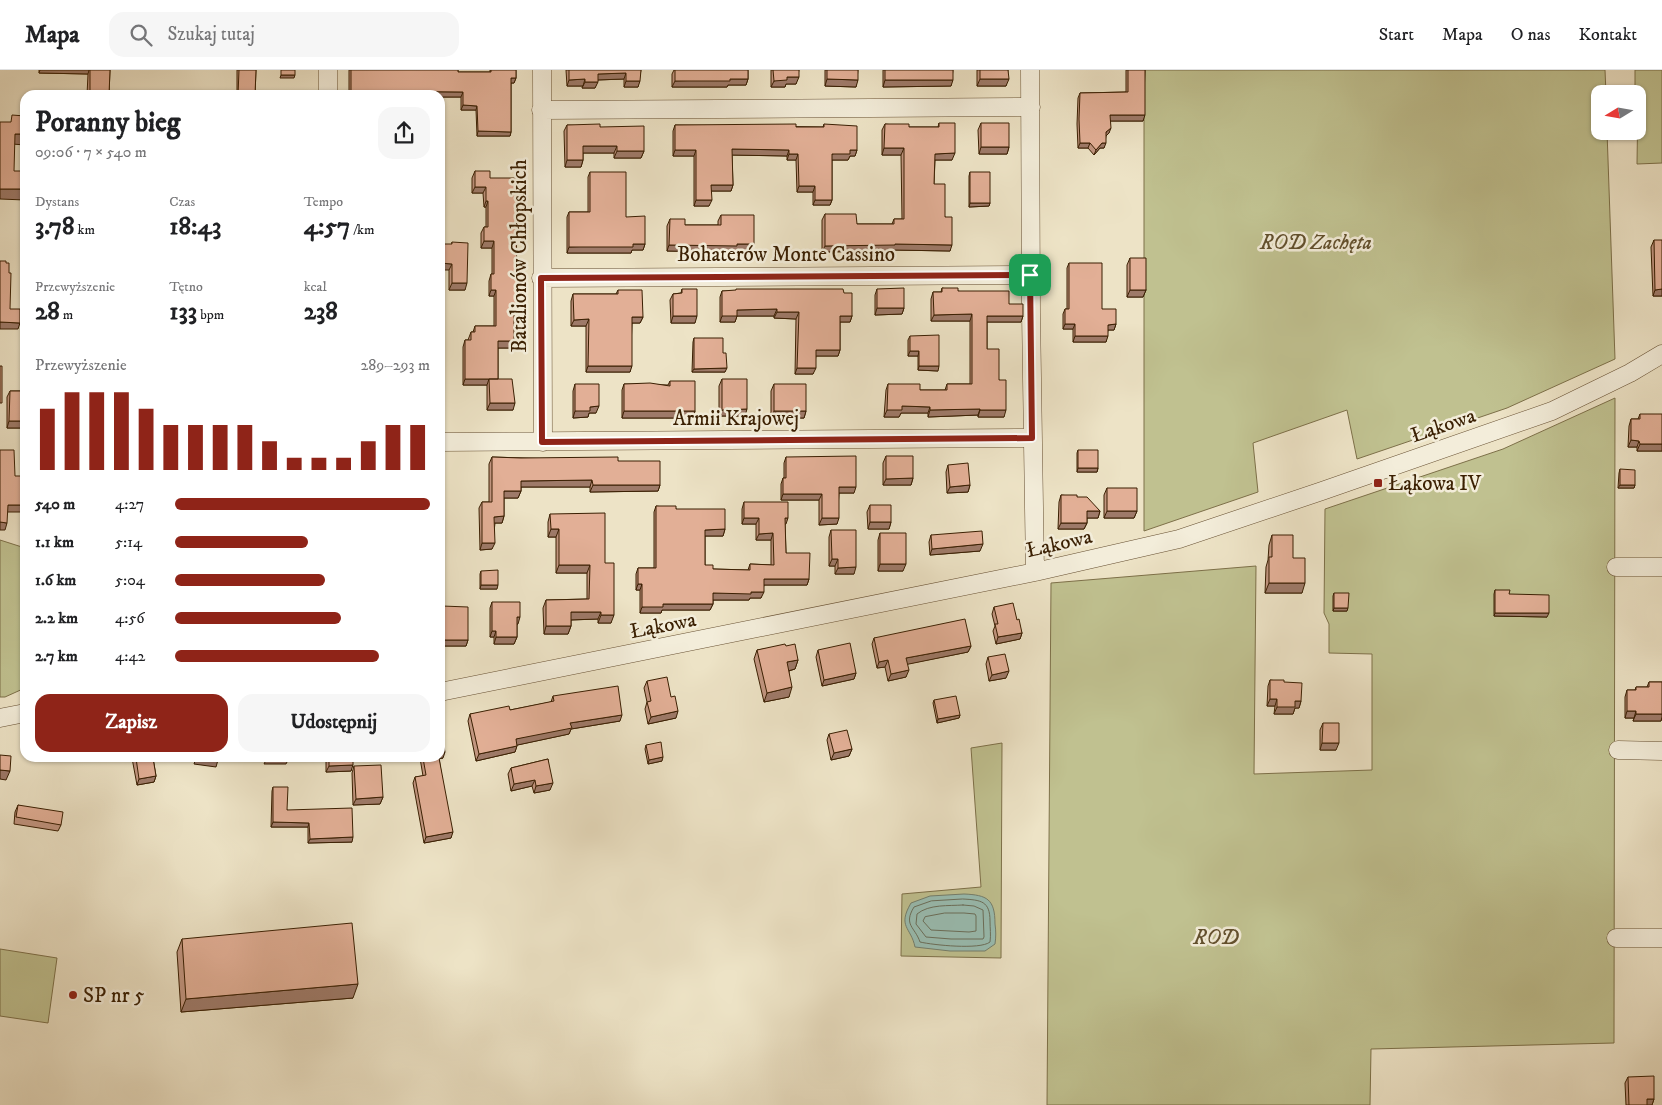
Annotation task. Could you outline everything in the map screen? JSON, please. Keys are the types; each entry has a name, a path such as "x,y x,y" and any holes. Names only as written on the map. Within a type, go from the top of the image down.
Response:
{"street":[{"path":"328,70 328,90"},
{"name":"Batalionów Chłopskich","path":"542,70 542,442"},
{"path":"1030,70 1030,275 1035,572"},
{"path":"541,110 1030,107"},
{"name":"Bohaterów Monte Cassino","path":"541,278 1030,275"},
{"name":"Łąkowa","path":"445,691 1035,572 1179,539 1521,422 1577,400 1662,354"},
{"name":"Armii Krajowej","path":"445,442 1032,438"},
{"path":"1616,567 1662,567"},
{"path":"0,711 20,713"},
{"path":"0,718 20,713"},
{"path":"1618,750 1662,751"},
{"path":"1616,938 1662,938"}],"green space":[{"name":"ROD Zachęta","path":"1144,70 1605,70 1606,85 1591,85 1591,140 1607,140 1615,359 1507,408 1357,459 1347,410 1253,443 1258,492 1144,531"},
{"path":"1635,70 1662,70 1662,163 1637,164 1637,140 1646,140 1646,85 1635,85"},
{"name":"ROD","path":"1615,398 1614,1043 1371,1049 1370,1105 1047,1105 1051,583 1256,566 1254,774 1372,770 1372,654 1329,653 1329,624 1324,613 1325,509 1503,449"},
{"path":"0,540 20,546 20,690 5,697 0,697"},
{"path":"1002,743 1001,958 901,956 902,894 981,887 971,748"},
{"path":"0,949 57,958 48,1023 0,1016"}],"water":[{"path":"964,894 984,897 991,904 995,916 995,944 985,951 950,951 915,947 905,922 905,917 911,903 930,896"}],"building":[{"path":"90,70 110,70 109,90 90,90"},
{"path":"239,70 256,70 255,90 238,90"},
{"path":"281,70 295,70 295,75 281,75"},
{"path":"351,70 458,70 458,72 491,72 491,70 516,70 516,78 511,78 511,132 478,131 477,106 463,105 463,92 445,92 445,90 351,90"},
{"path":"569,70 641,70 640,81 626,81 626,73 598,74 598,82 585,82 585,79 569,80"},
{"path":"675,70 748,70 748,79 730,79 730,81 675,81"},
{"path":"773,70 799,70 799,77 787,77 787,80 774,81"},
{"path":"827,70 858,70 858,80 827,79"},
{"path":"885,70 953,70 953,80 885,80"},
{"path":"980,70 1008,70 1009,79 980,79"},
{"path":"1128,70 1145,70 1145,115 1110,115 1111,128 1106,132 1106,143 1102,143 1096,150 1090,143 1080,143 1080,93 1128,92"},
{"path":"12,115 20,116 20,134 15,134 14,171 20,171 20,189 0,189 0,122 11,122"},
{"path":"939,123 955,123 955,153 935,154 934,184 945,184 945,217 952,217 952,245 825,246 825,214 856,214 857,224 894,224 894,219 904,219 904,148 884,148 885,124 909,124 909,127 939,127"},
{"path":"981,123 1009,123 1009,147 981,147"},
{"path":"600,124 600,127 644,126 644,151 617,151 617,146 583,146 583,160 567,160 567,125"},
{"path":"796,124 796,127 824,127 824,124 857,126 857,150 850,150 850,154 832,154 832,200 815,200 815,186 799,186 798,154 789,154 789,150 732,149 733,185 711,185 712,200 696,200 696,150 675,150 675,125"},
{"path":"475,171 490,171 490,178 516,178 517,307 514,307 514,341 498,341 498,379 465,379 465,340 471,340 471,332 475,332 475,326 496,326 496,290 491,290 491,274 494,274 494,241 484,241 484,227 488,227 488,201 486,201 486,187 475,187"},
{"path":"590,172 626,172 626,217 645,216 645,244 633,244 633,247 569,247 569,212 590,212"},
{"path":"970,172 990,172 990,203 970,203"},
{"path":"721,215 754,215 754,244 737,244 737,246 669,245 670,219 685,219 685,225 721,225"},
{"path":"1654,240 1662,240 1662,289 1655,290"},
{"path":"452,242 468,243 467,283 452,283 452,264 445,263 445,244 452,244"},
{"path":"1130,258 1146,258 1146,290 1130,290"},
{"path":"0,261 9,263 9,273 11,273 10,309 20,309 20,323 0,322"},
{"path":"1069,263 1102,263 1102,309 1116,309 1116,324 1108,325 1108,336 1075,336 1075,324 1065,324 1065,309 1069,309"},
{"path":"904,288 904,308 877,308 877,289"},
{"path":"942,288 958,288 958,291 1009,291 1009,304 1023,304 1023,316 987,316 987,349 999,349 999,380 1006,380 1006,410 930,410 930,407 902,406 902,410 887,410 888,384 920,384 920,390 947,390 947,384 972,384 972,314 934,315 933,292 942,292"},
{"path":"682,289 697,289 697,316 673,316 673,294 682,293"},
{"path":"736,289 843,289 844,293 852,293 852,316 840,316 840,350 816,350 816,368 797,368 799,312 777,312 777,309 737,310 737,316 722,316 722,291"},
{"path":"618,290 642,290 643,317 632,317 632,366 588,366 589,319 574,320 573,294 618,294"},
{"path":"939,335 939,366 919,366 919,351 910,351 910,336"},
{"path":"694,338 723,338 723,353 726,353 727,368 694,369"},
{"path":"0,366 2,366 2,403 0,403"},
{"path":"489,379 512,379 515,403 490,403"},
{"path":"722,379 747,379 747,409 722,410"},
{"path":"670,381 695,381 695,411 624,411 624,384 650,383 670,386"},
{"path":"575,384 599,384 599,406 590,407 590,411 575,411"},
{"path":"774,384 806,384 806,411 774,411"},
{"path":"10,391 20,391 20,421 9,421"},
{"path":"1640,414 1662,414 1662,444 1640,444 1639,441 1631,440 1631,419 1640,419"},
{"path":"0,450 14,450 15,476 20,476 20,505 8,505 7,523 0,522"},
{"path":"1078,450 1098,450 1098,468 1078,468"},
{"path":"856,456 856,487 839,487 839,518 822,518 822,494 783,494 783,478 786,478 786,457"},
{"path":"886,456 913,456 913,478 886,479"},
{"path":"492,457 618,457 618,461 660,461 660,485 593,485 592,480 521,481 521,491 504,491 504,516 494,517 495,543 482,543 482,502 492,502"},
{"path":"968,463 970,485 950,487 948,465"},
{"path":"1620,469 1635,470 1635,485 1620,485"},
{"path":"1107,488 1137,488 1137,511 1107,511"},
{"path":"1061,495 1087,497 1100,511 1087,511 1087,523 1061,523"},
{"path":"744,502 788,502 788,518 785,518 786,553 810,553 809,579 764,579 764,592 751,592 751,594 713,593 713,604 663,604 663,607 642,607 642,584 638,584 638,568 656,568 656,506 676,506 676,509 725,509 725,529 705,530 705,565 713,565 713,569 750,570 750,564 774,565 773,533 759,534 759,518 744,518"},
{"path":"870,505 891,505 891,522 870,522"},
{"path":"605,513 605,563 614,563 614,615 601,615 601,612 571,612 571,626 546,626 546,600 589,599 590,565 559,565 559,529 551,529 550,514"},
{"path":"831,530 856,530 856,567 838,568 838,559 832,559"},
{"path":"982,531 983,544 932,549 931,535"},
{"path":"880,533 906,533 906,564 880,564"},
{"path":"1272,535 1293,535 1293,558 1305,558 1305,583 1269,583 1269,557 1272,557"},
{"path":"498,570 498,585 481,585 481,571"},
{"path":"1495,590 1510,590 1509,594 1549,595 1549,613 1495,613"},
{"path":"1334,593 1349,593 1348,608 1334,608"},
{"path":"492,602 520,602 520,617 517,617 517,637 496,637 496,631 492,631"},
{"path":"1013,603 1022,633 998,637 995,624 998,624 994,607"},
{"path":"445,606 468,607 468,640 445,640"},
{"path":"965,619 971,646 906,658 909,670 891,674 888,660 879,662 874,638"},
{"path":"850,643 856,673 824,680 818,650"},
{"path":"785,644 786,646 795,644 798,660 787,662 792,687 767,693 757,650"},
{"path":"1005,654 1009,671 992,675 988,657"},
{"path":"667,677 671,697 675,696 678,711 651,717 647,702 651,701 647,681"},
{"path":"1270,680 1302,683 1301,701 1295,701 1295,707 1277,707 1277,699 1270,699"},
{"path":"1649,682 1662,682 1662,714 1636,714 1636,711 1627,711 1627,690 1636,690 1636,687 1649,687"},
{"path":"618,686 622,715 570,723 572,728 516,739 517,746 479,754 470,714 509,706 510,710 554,701 553,696"},
{"path":"956,696 960,715 938,719 934,700"},
{"path":"1323,723 1339,723 1339,743 1322,743"},
{"path":"847,730 852,749 834,753 829,734"},
{"path":"661,742 663,757 649,760 646,745"},
{"path":"0,755 11,756 10,771 0,770"},
{"path":"548,759 553,783 536,786 535,780 514,784 511,768"},
{"path":"137,762 154,762 156,776 139,779"},
{"path":"329,762 353,762 353,765 329,766"},
{"path":"424,762 440,762 453,832 426,837 415,777 426,775"},
{"path":"381,765 383,797 356,799 354,766"},
{"path":"273,787 288,787 287,810 352,808 353,837 310,839 309,823 273,822"},
{"path":"18,805 63,812 61,825 16,817"},
{"path":"352,923 358,984 186,999 182,939"},
{"path":"1654,1076 1654,1099 1647,1099 1647,1105 1629,1105 1628,1077"}],"place":[{"name":"Łąkowa IV","path":"1378,483"},
{"name":"SP nr 5","path":"73,995"}],"route":[{"path":"1030,275 1032,438 542,442 541,278 1030,275"}]}
